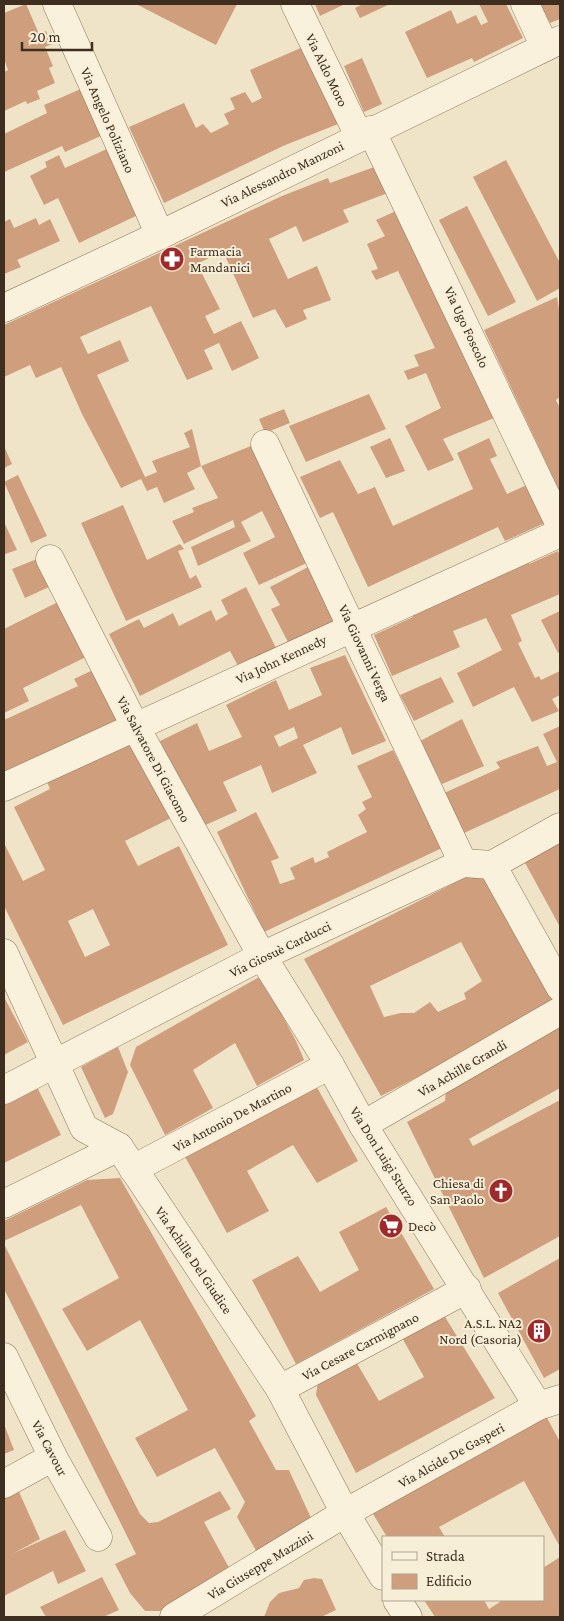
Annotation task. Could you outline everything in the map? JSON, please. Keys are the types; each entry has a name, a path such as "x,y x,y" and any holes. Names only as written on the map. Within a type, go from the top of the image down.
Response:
{"street":[{"name":"Via Angelo Poliziano","path":"57,4 160,235"},
{"name":"Via Aldo Moro","path":"295,4 365,133"},
{"path":"525,4 552,43"},
{"name":"Via Alessandro Manzoni","path":"4,308 160,235 552,43"},
{"name":"Via Ugo Foscolo","path":"365,133 560,525"},
{"name":"Via Giovanni Verga","path":"265,444 353,626 463,863"},
{"name":"Via John Kennedy","path":"4,787 560,532"},
{"name":"Via Salvatore Di Giacomo","path":"50,559 135,726 262,956"},
{"path":"560,827 492,865 560,987"},
{"name":"Via Giosuè Carducci","path":"4,1090 262,956 463,863 492,865"},
{"name":"Via Achille Del Giudice","path":"4,953 56,1063 84,1128 119,1147 134,1169 280,1389 345,1513 382,1574"},
{"name":"Via Don Luigi Sturzo","path":"262,956 330,1065 363,1125 467,1289 554,1403"},
{"name":"Via Achille Grandi","path":"363,1125 560,1011"},
{"name":"Via Antonio De Martino","path":"134,1169 330,1065"},
{"path":"4,1204 119,1147"},
{"name":"Via Cesare Carmignano","path":"280,1389 467,1289"},
{"name":"Via Cavour","path":"4,1357 53,1457 98,1537"},
{"name":"Via Alcide De Gasperi","path":"345,1513 554,1403"},
{"path":"4,1484 53,1457"},
{"name":"Via Giuseppe Mazzini","path":"174,1617 345,1513"},
{"path":"398,1601 408,1617"}],"building":[{"path":"26,4 39,34 46,31 52,44 45,47 53,66 49,68 55,83 37,91 40,99 27,104 26,101 4,111 4,72 8,70 4,59 4,13"},
{"path":"136,4 237,4 216,45"},
{"path":"315,4 345,4 320,16"},
{"path":"363,4 390,4 360,18 355,8"},
{"path":"479,4 506,4 523,38 474,62 472,58 427,78 405,32 451,10 457,24 476,15 481,25 488,22"},
{"path":"540,4 560,4 560,19 550,23"},
{"path":"303,47 338,124 283,146 164,203 129,127 184,103 196,128 203,124 211,133 229,124 224,114 235,109 230,98 245,92 252,103 262,98 250,70"},
{"path":"362,58 382,104 364,112 344,66"},
{"path":"83,88 103,135 65,152 62,146 4,172 4,134 47,113 44,105"},
{"path":"109,148 140,214 79,243 58,198 44,205 30,176 47,167 45,162 59,155 65,168"},
{"path":"506,160 560,263 560,288 537,301 473,177"},
{"path":"377,166 388,193 343,210 349,222 303,242 296,226 269,239 288,279 317,266 331,300 303,310 307,319 286,328 275,309 253,318 223,251 197,264 220,309 205,316 214,334 241,321 259,358 232,371 219,343 204,350 213,369 187,380 151,306 80,337 88,354 120,340 129,361 97,375 145,477 157,472 152,461 190,447 184,433 192,429 201,466 187,473 195,489 164,503 157,487 147,491 141,479 121,488 82,414 61,367 36,378 30,365 4,377 4,325 282,196 328,178 330,183"},
{"path":"467,206 516,302 488,316 439,220"},
{"path":"396,211 499,416 443,439 454,460 428,471 405,426 441,408 426,373 408,380 404,371 419,366 414,355 435,348 398,271 376,280 371,271 378,269 367,244 385,236 376,220"},
{"path":"36,218 39,225 50,219 60,241 17,260 21,267 4,274 4,222 10,219 14,228"},
{"path":"557,297 560,315 560,397 556,400 560,408 560,492 484,330"},
{"path":"369,394 386,429 306,462 289,426"},
{"path":"284,409 290,423 265,433 259,419"},
{"path":"390,438 405,471 386,478 370,447"},
{"path":"489,438 497,456 490,459 507,494 529,484 547,522 505,541 498,527 368,587 333,512 320,518 300,477 340,460 358,494 375,487 393,526 473,489 457,453"},
{"path":"4,446 12,464 4,468"},
{"path":"251,446 309,562 259,585 243,553 275,537 262,511 241,522 251,541 198,566 191,547 235,527 233,520 184,544 172,521 194,512 192,508 218,498 201,466"},
{"path":"18,475 47,536 31,543 4,482"},
{"path":"123,505 147,560 180,544 184,549 178,551 190,579 196,575 202,587 126,621 81,523"},
{"path":"4,522 17,550 5,554 4,551"},
{"path":"558,551 560,557 560,594 511,615 522,641 518,643 535,678 539,676 541,680 560,671 560,695 552,699 559,711 532,722 514,687 473,707 457,673 502,650 486,618 453,631 460,647 392,676 374,635 413,617 412,614"},
{"path":"37,559 49,587 25,598 12,569"},
{"path":"310,566 337,619 289,644 271,609 280,605 270,587"},
{"path":"246,587 276,648 238,666 230,651 140,696 109,634 139,619 144,628 173,613 179,626 211,610 216,621 228,614 221,600"},
{"path":"62,600 90,655 23,688 29,701 4,713 4,629"},
{"path":"560,611 560,652 558,653 541,620"},
{"path":"345,655 386,741 352,755 341,727 303,745 317,773 272,793 261,765 223,782 237,811 201,827 160,741 197,723 209,751 242,737 226,705 276,680 289,710 322,695 310,668","holes":["294,727 298,738 279,747 274,736"]},
{"path":"95,669 120,723 4,776 4,720 78,686 74,679"},
{"path":"441,677 454,702 414,721 400,695"},
{"path":"462,719 484,766 442,784 420,741"},
{"path":"560,726 560,789 464,833 444,793 500,768 496,762 538,746 547,766 557,762 543,734"},
{"path":"133,739 171,818 125,841 138,866 179,846 228,945 63,1025 4,906 4,843 23,881 45,870 14,807 50,789 47,782","holes":["93,909 110,945 85,957 68,921"]},
{"path":"393,750 442,848 264,932 217,832 256,812 279,858 271,861 280,884 295,879 290,868 313,857 315,863 329,857 327,852 367,832 358,815 366,809 362,802 372,797 357,766"},
{"path":"560,837 560,927 523,859"},
{"path":"482,869 556,1004 381,1096 304,959","holes":["461,942 482,981 464,993 466,999 438,1012 430,1002 414,1013 401,1013 384,1017 370,986"]},
{"path":"261,976 296,1041 304,1060 257,1086 235,1043 193,1070 213,1108 165,1135 130,1065 136,1047"},
{"path":"4,997 28,1042 4,1055"},
{"name":"Chiesa di San Paolo","path":"560,1027 560,1088 469,1139 473,1146 560,1100 560,1236 484,1278 407,1122 445,1101 446,1088"},
{"path":"118,1047 128,1072 113,1114 105,1118 81,1067"},
{"path":"314,1082 358,1161 317,1183 293,1145 247,1171 269,1211 227,1233 184,1155"},
{"path":"37,1087 61,1135 4,1163 4,1103"},
{"path":"120,1178 256,1416 249,1421 276,1470 289,1470 312,1520 258,1554 237,1517 245,1502 215,1448 157,1477 135,1438 188,1410 140,1320 87,1351 62,1309 119,1278 81,1205 4,1241 4,1221 87,1180"},
{"path":"386,1207 434,1289 296,1364 252,1280 298,1256 320,1292 359,1270 339,1232"},
{"path":"4,1244 140,1514 149,1523 158,1522 220,1491 231,1509 204,1522 232,1573 163,1611 145,1611 130,1593 115,1564 136,1554 4,1289"},
{"name":"A.S.L. NA2 Nord (Casoria)","path":"560,1258 560,1369 544,1378 498,1293"},
{"path":"442,1312 495,1398 356,1473 316,1395 318,1381 355,1360 379,1401 424,1377 400,1334"},
{"path":"546,1416 560,1442 560,1547 524,1481 439,1527 444,1536 386,1536 373,1514"},
{"path":"4,1424 14,1450 4,1454"},
{"path":"16,1485 40,1539 14,1553 65,1530 86,1571 58,1584 53,1571 4,1596 4,1491"},
{"path":"560,1557 560,1615 557,1617 435,1617 425,1601 485,1601 489,1609 501,1601 544,1601 544,1567"},
{"path":"102,1577 119,1610 103,1617 46,1617 40,1607"},
{"path":"322,1579 336,1610 321,1617 264,1617 270,1602 279,1593 299,1588 304,1580"}],"place":[{"name":"Farmacia Mandanici","path":"172,259"},
{"name":"Chiesa di San Paolo","path":"501,1191"},
{"name":"Decò","path":"391,1226"},
{"name":"A.S.L. NA2 Nord (Casoria)","path":"539,1331"}]}
